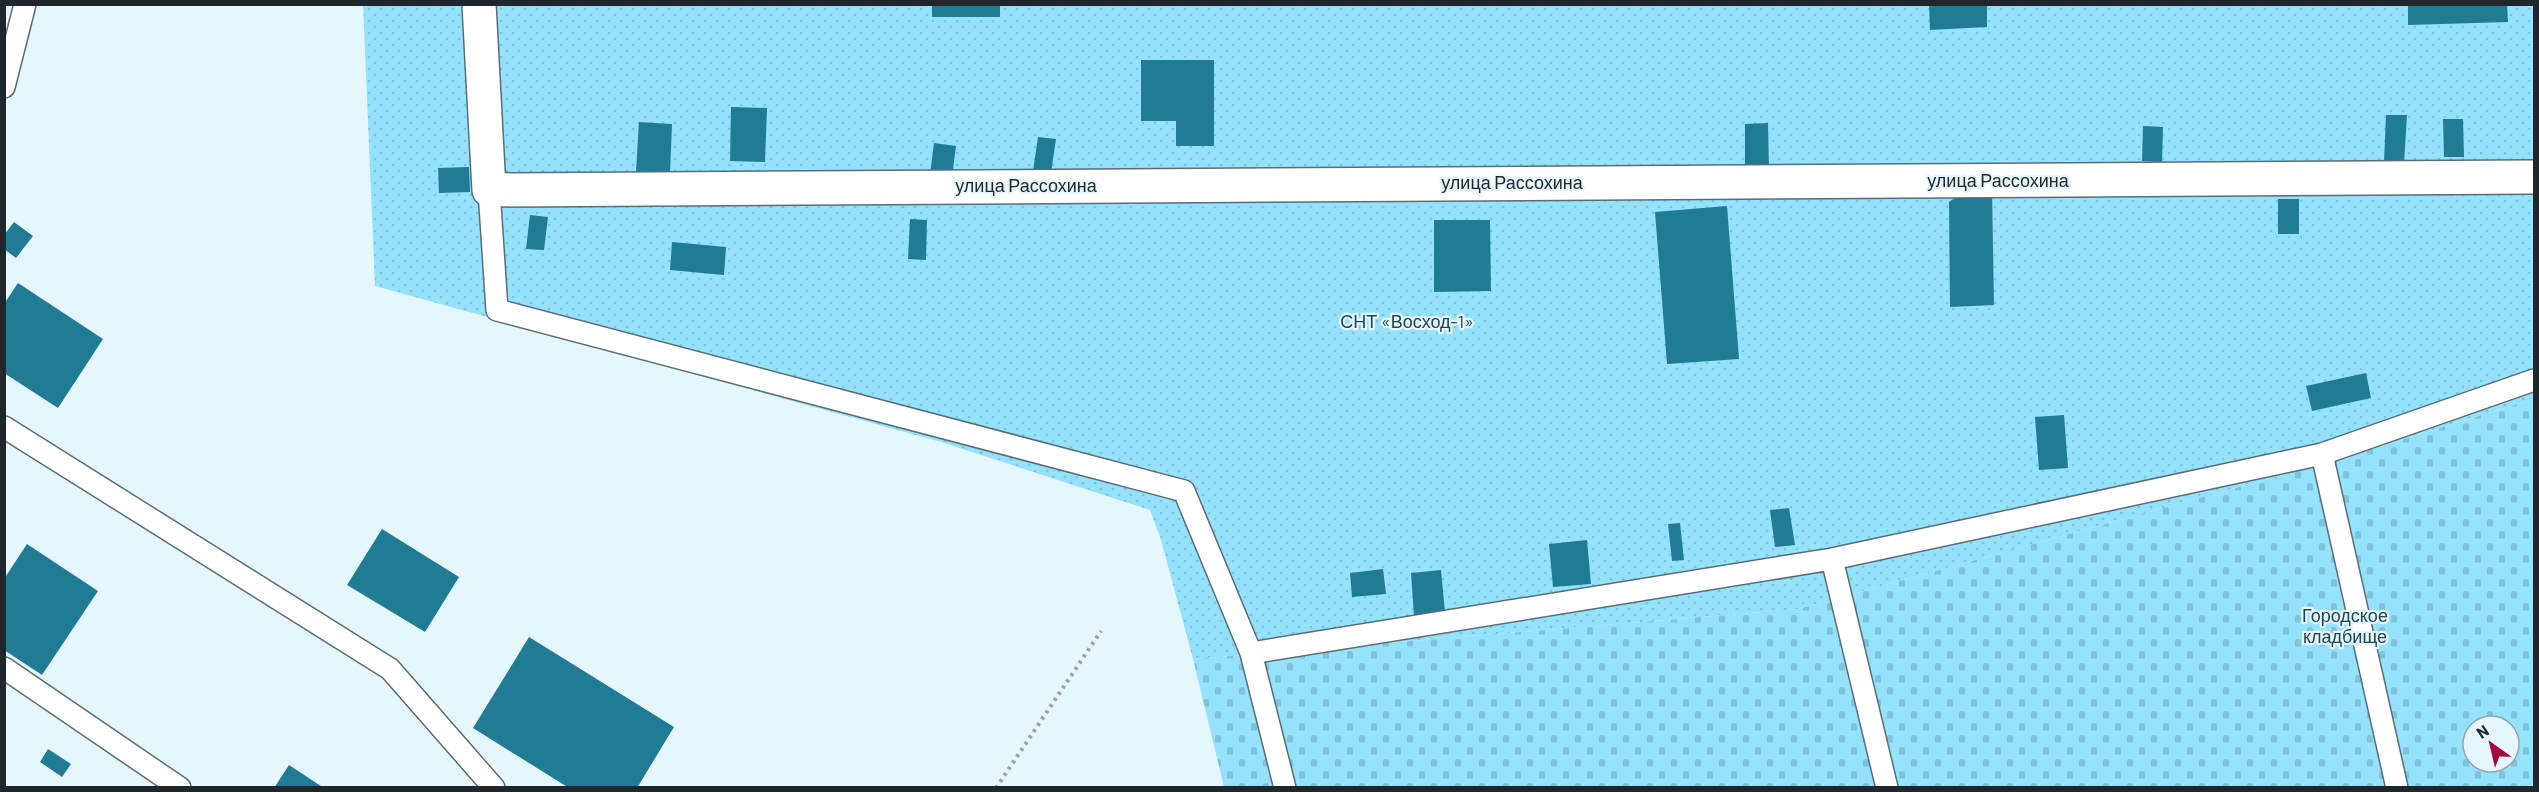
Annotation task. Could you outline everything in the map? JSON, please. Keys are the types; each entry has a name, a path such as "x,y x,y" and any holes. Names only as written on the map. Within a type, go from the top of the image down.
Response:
{"street":[{"path":"479,4 489,190"},
{"name":"улица Рассохина","path":"489,190 2535,177"}],"lane":[{"path":"4,87 25,4"},
{"path":"489,190 497,310 1184,491 1251,653 1285,788"},
{"path":"1251,653 1832,560 2322,454 2535,380"},
{"path":"4,427 390,669 494,788"},
{"path":"2322,454 2397,788"},
{"path":"1832,560 1887,788"},
{"path":"4,668 180,788"}],"path":[{"path":"996,788 1101,631"}],"green space":[{"name":"СНТ «Восход-1»","path":"363,5 2534,5 2534,399 2326,463 1798,609 1193,659 1161,540 1150,510 941,442 375,286"},
{"name":"Городское кладбище","path":"2534,399 2534,787 1224,787 1193,659 1798,609 2326,463"}],"building":[{"path":"932,4 1000,4 1000,17 932,17"},
{"path":"1929,4 1987,4 1987,27 1930,30"},
{"path":"2408,4 2507,4 2508,22 2408,25"},
{"path":"1141,60 1214,60 1214,146 1176,146 1176,121 1141,121"},
{"path":"731,107 767,108 765,162 730,161"},
{"path":"2386,115 2407,115 2404,164 2384,163"},
{"path":"2443,119 2463,119 2464,157 2444,157"},
{"path":"639,122 672,124 670,173 636,171"},
{"path":"1768,123 1769,171 1745,171 1745,124"},
{"path":"2143,126 2163,127 2162,162 2142,161"},
{"path":"1038,137 1056,139 1051,173 1033,171"},
{"path":"934,143 956,146 952,177 930,175"},
{"path":"469,167 470,192 439,193 438,168"},
{"path":"1992,190 1994,305 1950,307 1949,202 1965,191"},
{"path":"2278,199 2299,199 2299,234 2278,234"},
{"path":"1727,206 1739,359 1667,364 1655,212"},
{"path":"530,215 548,217 544,250 526,249"},
{"path":"910,219 927,220 926,260 908,259"},
{"path":"1434,220 1490,220 1491,291 1434,292"},
{"path":"14,222 33,236 16,258 4,249 4,235"},
{"path":"672,242 726,247 724,275 670,270"},
{"path":"18,283 103,339 58,408 4,373 4,304"},
{"path":"2366,373 2371,398 2312,411 2306,386"},
{"path":"2064,415 2068,468 2039,470 2035,417"},
{"path":"1789,508 1795,545 1775,547 1770,510"},
{"path":"1680,523 1684,560 1672,561 1668,524"},
{"path":"382,529 459,577 425,632 347,585"},
{"path":"1587,540 1591,584 1553,587 1549,544"},
{"path":"27,544 98,591 42,675 4,650 4,579"},
{"path":"1383,569 1386,594 1352,597 1350,573"},
{"path":"1441,570 1445,613 1414,616 1411,573"},
{"path":"529,637 674,727 637,788 569,788 473,728"},
{"path":"48,749 71,764 62,777 40,762"},
{"path":"289,765 324,788 274,788"}]}
